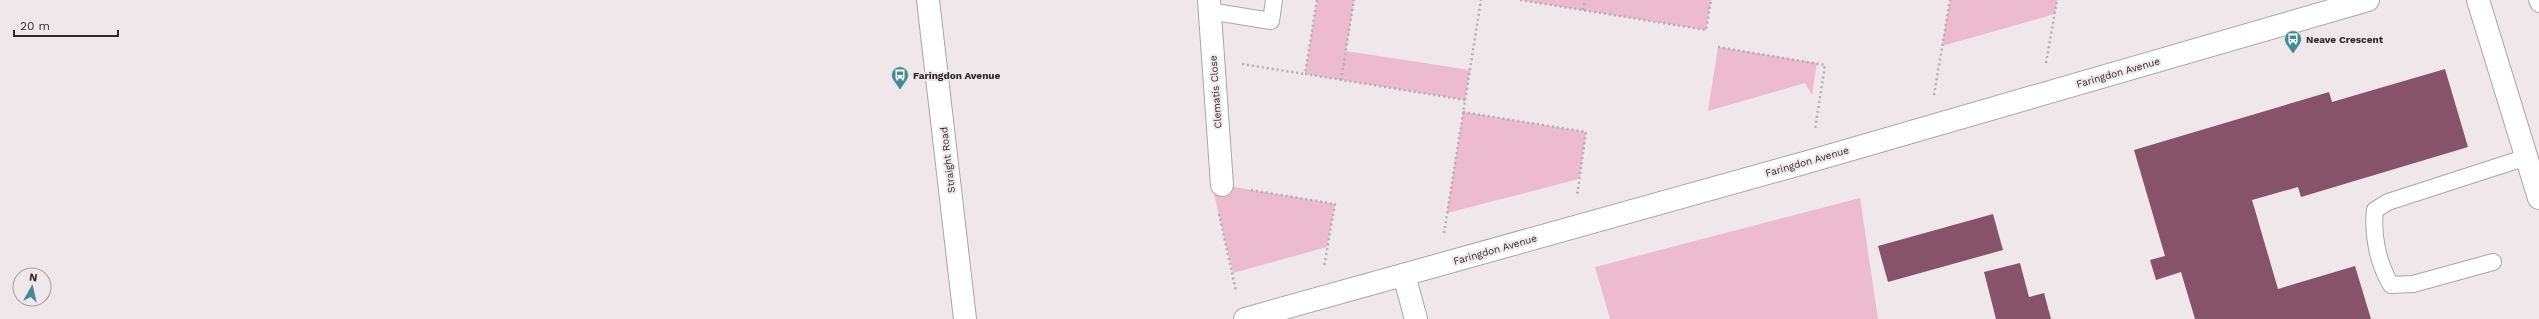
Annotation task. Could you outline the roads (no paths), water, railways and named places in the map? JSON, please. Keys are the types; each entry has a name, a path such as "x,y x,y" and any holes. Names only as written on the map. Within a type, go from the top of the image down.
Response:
{"street":[{"name":"Straight Road","path":"928,0 965,319"},
{"name":"Faringdon Avenue","path":"1245,319 1439,266 1572,226 1811,161 2368,0"},
{"path":"2478,0 2539,198"},
{"name":"Clematis Close","path":"1209,6 1222,184"},
{"path":"1404,275 1416,319"}],"lane":[{"path":"1209,6 1271,21 1274,0"},
{"path":"2537,0 2539,4"},
{"path":"2493,262 2413,284 2391,285 2382,270 2373,225 2375,210 2388,202 2527,157"}],"place":[{"name":"Neave Crescent","path":"2293,54"},
{"name":"Faringdon Avenue","path":"900,90"}]}
